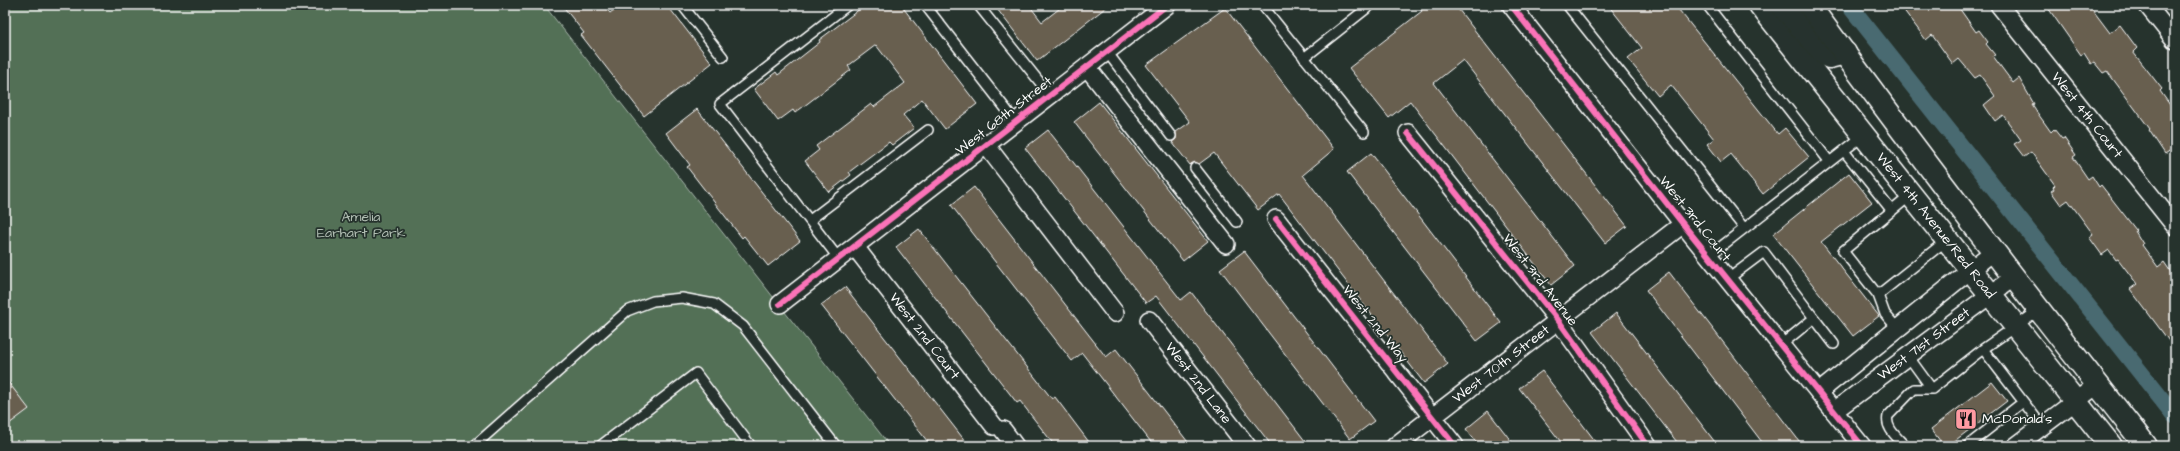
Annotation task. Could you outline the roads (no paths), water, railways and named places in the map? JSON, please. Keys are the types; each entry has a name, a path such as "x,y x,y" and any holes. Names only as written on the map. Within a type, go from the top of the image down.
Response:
{"main road":[{"name":"West 4th Avenue/Red Road","path":"1760,5 2111,446"},
{"path":"1782,5 1824,55 1829,57 1845,53"},
{"name":"West 4th Avenue/Red Road","path":"1809,5 1884,108 2097,385 2146,446"}],"street":[{"name":"West 68th Street","path":"780,304 1167,5"},
{"name":"West 3rd Court","path":"1511,5 1683,224 1862,446"},
{"name":"West 4th Court","path":"1999,5 2175,226"},
{"path":"2147,5 2175,40"},
{"path":"1087,67 1226,244"},
{"name":"West 3rd Avenue","path":"1408,133 1558,320 1648,446"},
{"path":"986,145 1115,313"},
{"name":"West 2nd Way","path":"1276,219 1433,416 1455,446"},
{"name":"West 70th Street","path":"1395,446 1683,224"},
{"name":"West 2nd Court","path":"855,247 1015,446"},
{"name":"West 71st Street","path":"1819,392 1994,251"},
{"name":"West 71st Street","path":"1834,411 2014,277"},
{"name":"West 2nd Lane","path":"1149,320 1247,446"},
{"path":"2016,446 2097,385"}],"lane":[{"path":"682,5 723,57"},
{"path":"840,259 720,104 848,5"},
{"path":"925,5 1016,122"},
{"path":"978,5 1050,95"},
{"path":"1262,5 1364,132"},
{"path":"1304,58 1371,5"},
{"path":"1567,5 1744,228"},
{"path":"1707,5 1829,161"},
{"path":"1107,52 1171,136"},
{"path":"810,220 928,130"},
{"path":"1709,256 1864,135"},
{"path":"1844,151 1892,211"},
{"path":"1195,168 1237,222"},
{"path":"1897,328 1885,314 1878,295 1843,251 1911,195"},
{"path":"1878,295 1948,240"},
{"path":"1728,279 1764,252 1834,344"},
{"path":"474,446 627,312 653,301 682,298 714,304 743,326 836,446"},
{"path":"1905,446 1889,428 1887,421 1888,416 1914,389 1932,388 1983,349 2039,310"},
{"path":"1781,344 1814,318"},
{"path":"1983,349 2042,426"},
{"path":"1908,356 1932,388"},
{"path":"600,446 696,373 751,446"},
{"path":"1967,446 2023,402"}],"waterway":[{"path":"1849,5 2175,416"}],"place":[{"name":"McDonald's","path":"1966,419"}],"park label":[{"name":"Amelia Earhart Park","path":"361,226"}]}
